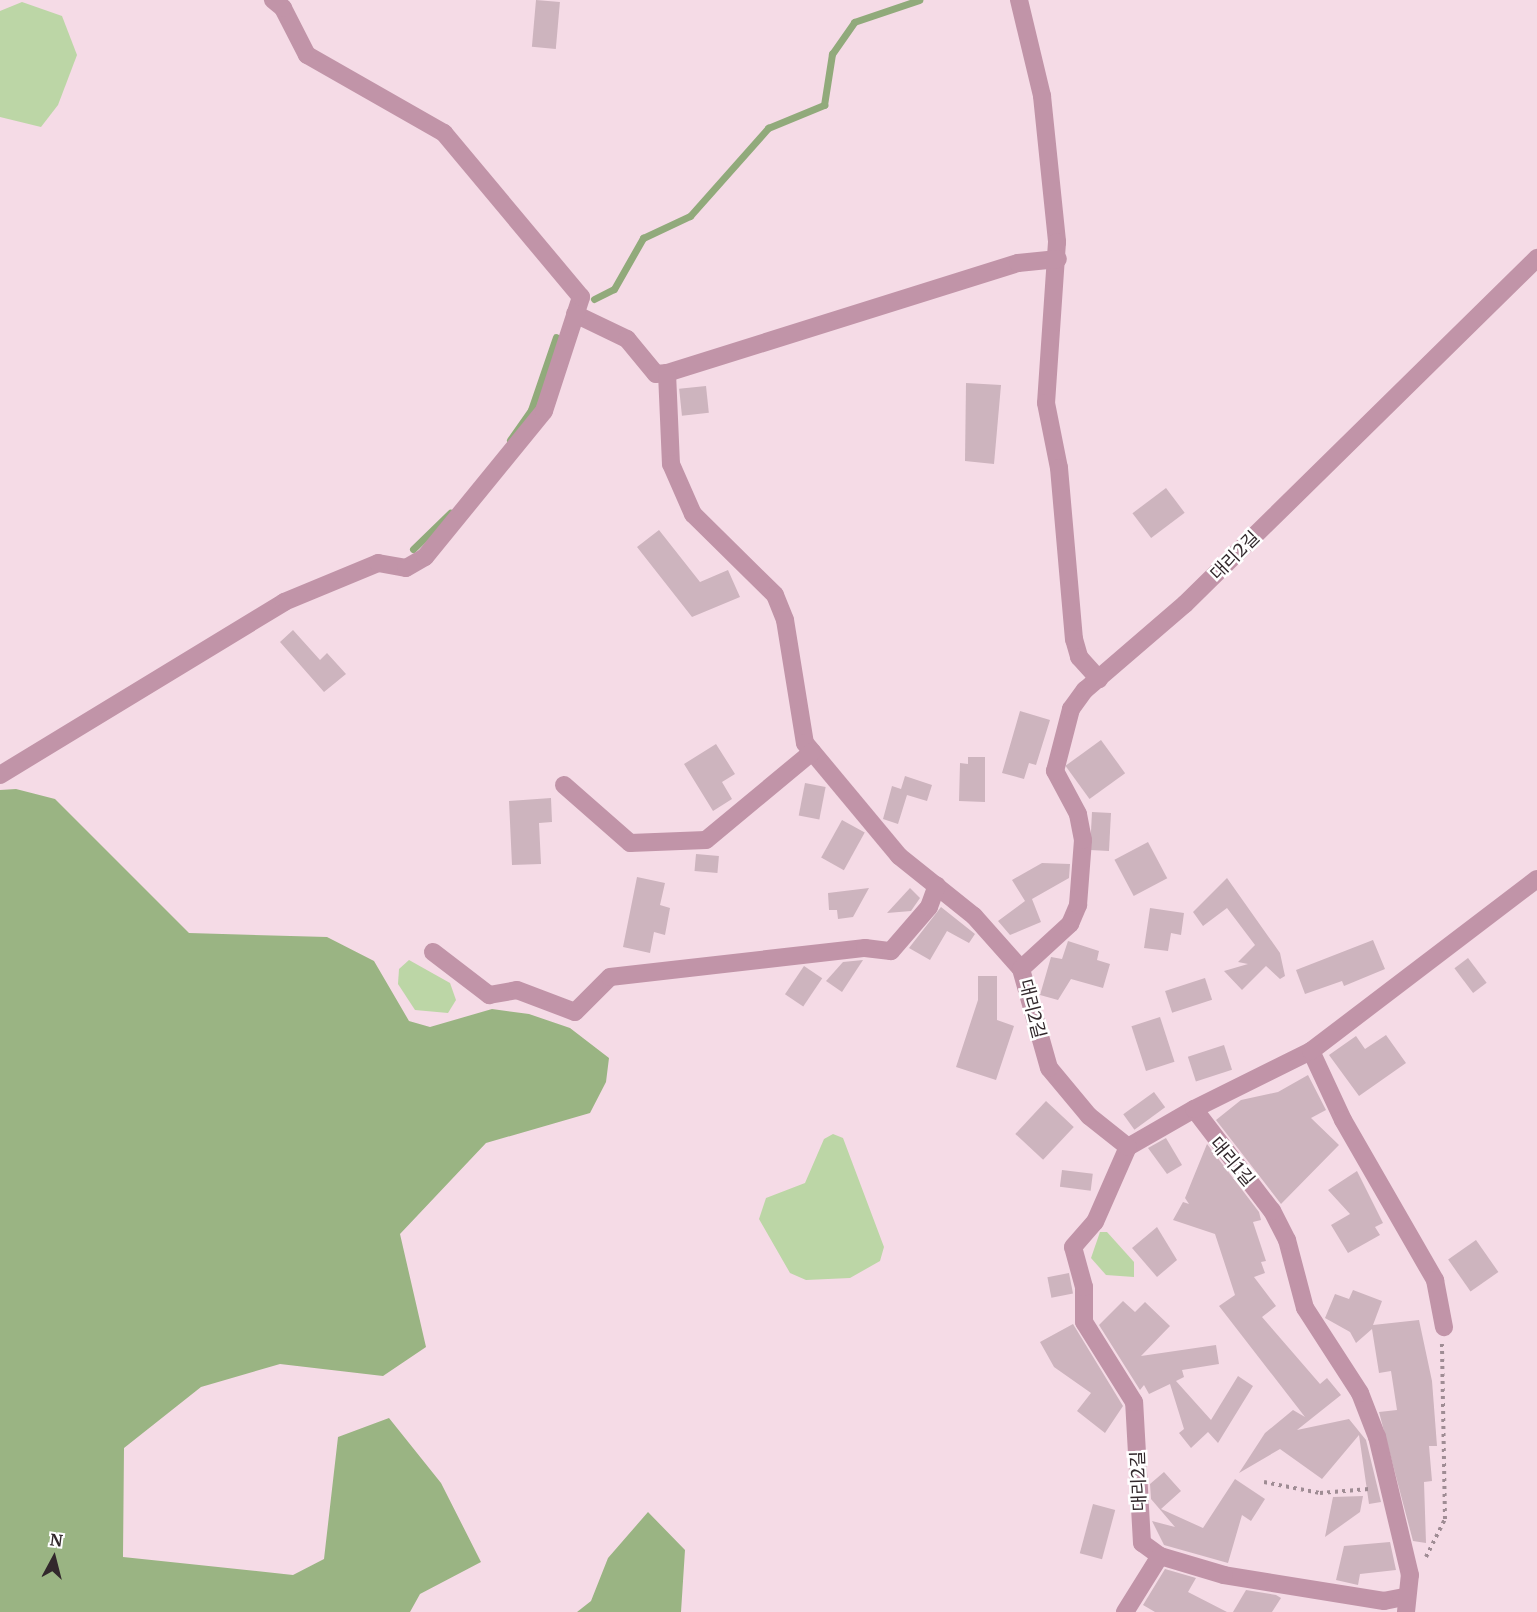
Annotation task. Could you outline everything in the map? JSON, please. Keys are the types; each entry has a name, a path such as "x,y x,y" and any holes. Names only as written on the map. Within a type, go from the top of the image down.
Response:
{"street":[{"path":"0,775 284,602 378,564 406,568 425,557 544,411 581,297 444,133 307,55 283,8 273,0"},
{"path":"1019,0 1042,96 1058,258 1046,404 1059,468 1074,639 1079,657 1099,679"},
{"path":"575,314 627,339 656,374 667,373 1018,263 1058,258"},
{"name":"대리2길","path":"1160,1556 1142,1543 1134,1402 1084,1322 1084,1287 1073,1247 1095,1222 1128,1147 1089,1116 1049,1068 1021,969 1070,924 1078,905 1083,840 1078,814 1055,771 1064,725 1085,690 1185,604 1537,258"},
{"path":"667,373 675,473 693,514 775,595 785,620 798,721 812,752 899,856 937,885 1021,969"},
{"path":"564,785 630,843 706,840 812,752"},
{"path":"1128,1147 1194,1109 1311,1051 1537,879"},
{"path":"433,952 489,996 517,990 575,1012 610,977 865,948 891,951 929,907 937,885"},
{"path":"1311,1051 1343,1120 1435,1280 1444,1327"},
{"name":"대리1길","path":"1194,1109 1272,1211 1287,1240 1305,1308 1360,1393 1390,1487 1410,1575 1405,1605"},
{"path":"1125,1612 1160,1556 1224,1575 1405,1605"}],"path":[{"path":"1410,1575 1421,1566 1445,1519 1444,1327"},
{"path":"1264,1482 1320,1493 1390,1487"}],"green space":[{"path":"22,2 62,16 77,55 58,105 41,127 0,117 0,11"},
{"path":"16,789 55,799 189,933 327,937 374,961 409,1021 430,1027 492,1009 529,1014 570,1028 609,1058 606,1082 590,1113 486,1143 400,1234 426,1347 383,1376 280,1364 201,1387 124,1448 123,1557 293,1575 324,1559 338,1437 389,1418 441,1483 481,1562 420,1594 410,1612 0,1612 0,790"},
{"path":"409,960 450,983 456,1000 448,1013 415,1010 398,984 399,969"},
{"path":"833,1134 843,1138 884,1247 880,1261 850,1278 806,1280 790,1273 759,1219 766,1198 805,1183 824,1139"},
{"path":"1100,1232 1107,1232 1134,1262 1134,1277 1106,1275 1091,1258"},
{"path":"648,1512 685,1550 681,1612 577,1612 591,1601 608,1558"}],"building":[{"path":"536,0 560,2 556,49 532,47"},
{"path":"966,383 1001,385 994,464 965,461"},
{"path":"706,386 709,413 682,416 679,389"},
{"path":"1166,488 1185,513 1151,538 1132,513"},
{"path":"659,530 700,582 728,570 740,597 692,617 637,547"},
{"path":"293,630 320,660 327,653 346,674 324,692 280,642"},
{"path":"1020,711 1050,720 1036,765 1029,763 1024,779 1002,773"},
{"path":"1101,740 1125,773 1090,799 1065,766"},
{"path":"716,744 735,774 722,782 732,799 713,811 684,764"},
{"path":"968,757 985,757 985,802 959,801 960,763 968,764"},
{"path":"905,776 932,785 927,801 907,795 898,824 883,819 892,786 901,789"},
{"path":"805,783 826,787 819,819 799,815"},
{"path":"551,798 552,822 539,823 541,864 512,865 509,801"},
{"path":"1092,812 1111,813 1109,851 1090,850"},
{"path":"842,820 865,833 844,870 821,858"},
{"path":"1148,842 1167,878 1134,896 1114,860"},
{"path":"696,854 719,856 717,873 695,871"},
{"path":"1042,863 1070,864 1069,878 1032,899 1041,922 1010,935 998,921 1025,901 1012,880"},
{"path":"637,877 665,883 660,905 670,908 665,935 654,932 650,953 623,947"},
{"path":"1227,878 1280,953 1285,976 1280,979 1266,966 1242,990 1224,971 1248,964 1238,962 1255,945 1227,908 1203,926 1193,912"},
{"path":"869,888 853,917 838,919 837,910 829,910 828,893"},
{"path":"910,888 920,898 911,911 887,913"},
{"path":"941,907 975,934 969,943 947,931 930,960 909,948"},
{"path":"1150,908 1184,913 1181,935 1171,933 1168,951 1144,948"},
{"path":"1373,940 1385,969 1344,986 1342,981 1305,994 1296,970"},
{"path":"1068,941 1099,951 1097,960 1110,964 1103,988 1071,979 1058,1000 1040,995 1051,957 1062,959"},
{"path":"1468,958 1487,983 1473,993 1454,968"},
{"path":"863,960 842,992 826,981 843,962"},
{"path":"804,966 822,978 803,1006 785,994"},
{"path":"978,976 997,976 997,1020 1014,1026 996,1080 956,1067 978,1000"},
{"path":"1205,978 1212,1000 1172,1013 1165,991"},
{"path":"1160,1017 1175,1062 1146,1071 1131,1026"},
{"path":"1386,1035 1406,1063 1359,1096 1329,1055 1356,1036 1365,1049"},
{"path":"1224,1045 1232,1070 1196,1081 1188,1057"},
{"path":"1308,1075 1326,1110 1311,1118 1339,1145 1281,1204 1216,1120 1241,1100 1278,1092"},
{"path":"1154,1092 1165,1107 1134,1130 1123,1114"},
{"path":"1046,1101 1074,1127 1043,1160 1015,1134"},
{"path":"1166,1138 1182,1165 1167,1174 1148,1148"},
{"path":"1207,1144 1259,1212 1261,1220 1253,1222 1266,1261 1261,1262 1265,1273 1254,1277 1276,1306 1262,1317 1320,1384 1327,1378 1341,1395 1297,1430 1349,1419 1366,1440 1381,1502 1369,1504 1359,1435 1322,1479 1280,1449 1239,1473 1265,1433 1293,1410 1305,1417 1219,1306 1235,1295 1215,1234 1173,1220 1183,1202 1189,1204 1185,1198"},
{"path":"1062,1170 1093,1174 1091,1191 1060,1187"},
{"path":"1357,1171 1383,1223 1375,1227 1380,1235 1348,1253 1331,1225 1350,1214 1328,1190"},
{"path":"1157,1227 1177,1260 1157,1277 1132,1248"},
{"path":"1476,1240 1498,1272 1471,1291 1448,1260"},
{"path":"1069,1273 1073,1294 1051,1298 1047,1277"},
{"path":"1353,1290 1382,1301 1373,1325 1419,1320 1432,1381 1437,1446 1429,1446 1432,1481 1424,1482 1426,1543 1413,1541 1379,1412 1397,1410 1391,1371 1379,1373 1372,1329 1356,1343 1350,1332 1325,1318 1335,1294 1349,1299"},
{"path":"1123,1301 1135,1312 1145,1302 1170,1326 1141,1356 1216,1345 1219,1364 1182,1370 1184,1377 1176,1381 1211,1420 1238,1376 1253,1386 1218,1443 1208,1432 1191,1448 1179,1433 1184,1429 1170,1384 1149,1394 1144,1385 1140,1390 1099,1325"},
{"path":"1073,1324 1123,1406 1105,1433 1077,1411 1091,1393 1054,1367 1040,1342"},
{"path":"1164,1472 1181,1491 1161,1509 1203,1528 1235,1479 1265,1499 1251,1521 1242,1515 1228,1563 1164,1545 1152,1521 1175,1527 1151,1499 1150,1484"},
{"path":"1363,1496 1360,1512 1325,1537 1333,1497"},
{"path":"1093,1504 1115,1510 1102,1559 1080,1553"},
{"path":"1390,1542 1396,1570 1360,1574 1358,1585 1336,1580 1344,1546"},
{"path":"1165,1569 1196,1578 1188,1592 1227,1612 1155,1612 1143,1605"},
{"path":"1246,1590 1276,1595 1281,1598 1272,1612 1233,1612"}],"waterway":[{"path":"594,299 614,289 643,238 690,216 768,128 824,105 832,54 854,22 919,0"},
{"path":"510,440 531,410 556,337"},
{"path":"413,549 450,513"}]}
